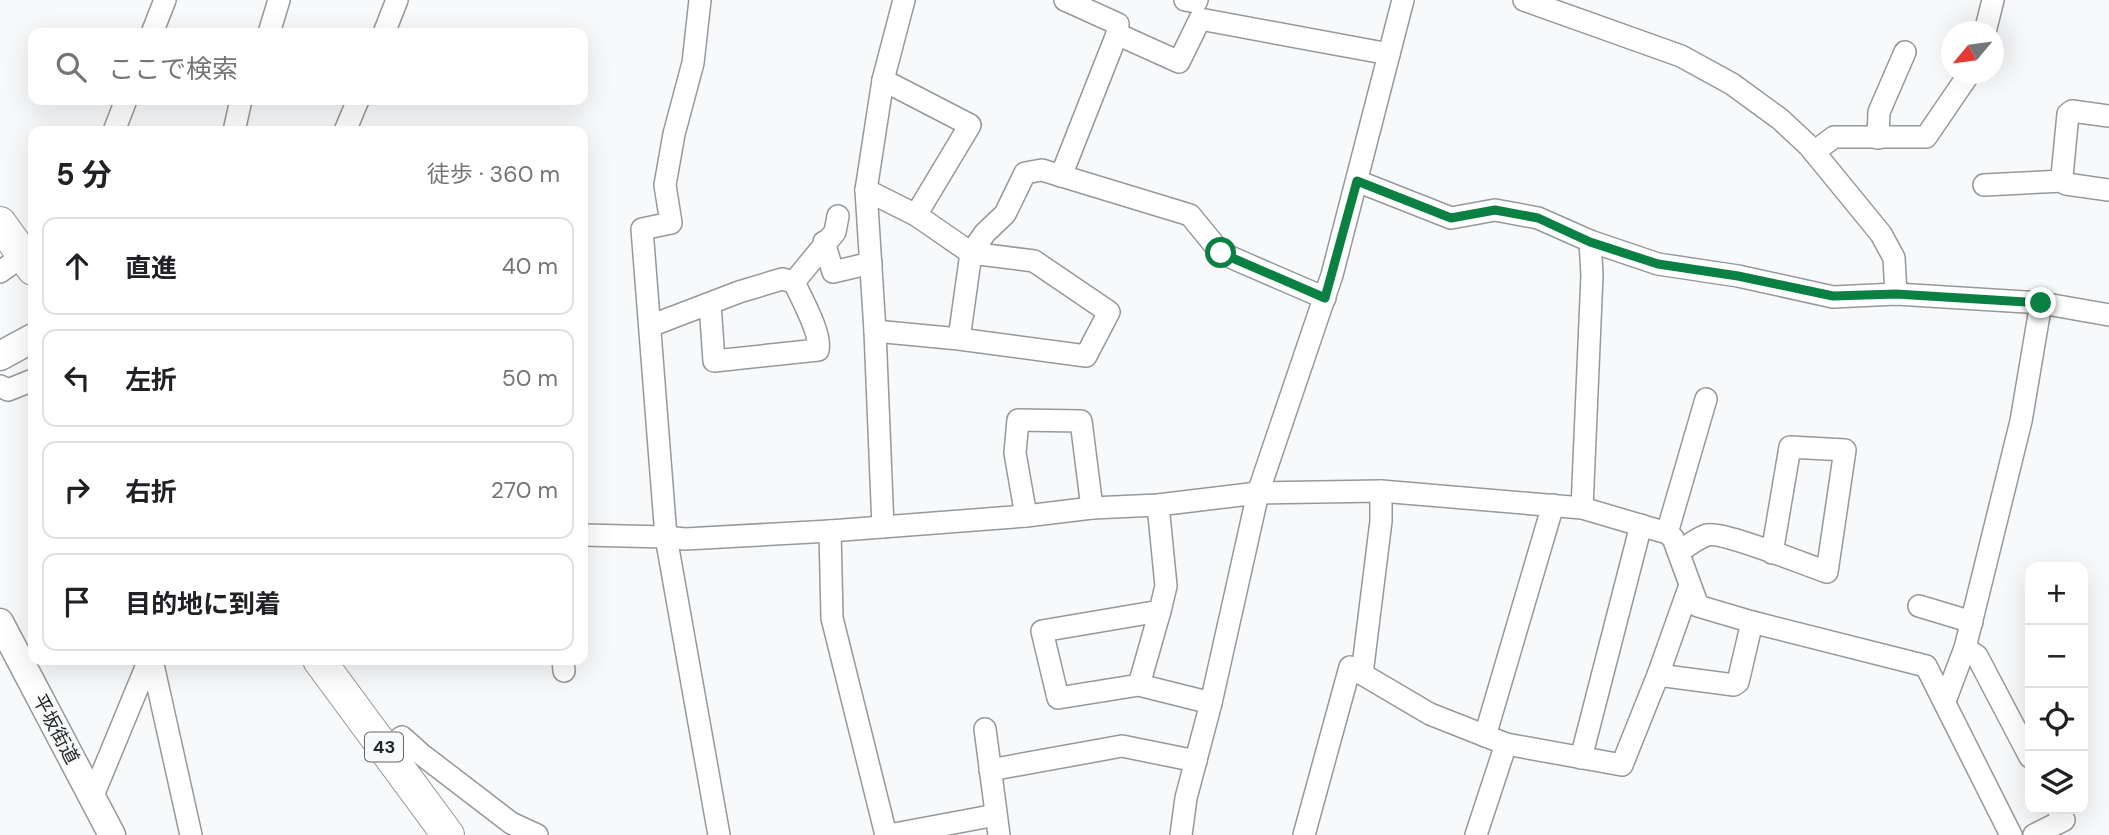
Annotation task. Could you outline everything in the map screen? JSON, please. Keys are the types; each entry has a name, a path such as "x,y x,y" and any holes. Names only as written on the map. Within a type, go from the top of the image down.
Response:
{"main road":[{"path":"0,223 19,265"},
{"path":"0,356 28,341"},
{"name":"43","path":"323,665 448,835"}],"street":[{"path":"154,28 164,0"},
{"path":"271,28 279,0"},
{"path":"386,28 397,0"},
{"path":"700,0 693,63 674,134 665,185 671,223 642,229 666,537 719,835"},
{"path":"883,527 866,190 883,80 904,0"},
{"path":"1061,176 1117,34 1118,24 1066,0"},
{"path":"1185,0 1196,0"},
{"path":"1181,835 1186,798 1258,493 1325,298 1403,0"},
{"path":"1524,0 1681,56 1732,84 1780,119 1814,152 1881,234 1894,258 1896,294"},
{"path":"1988,21 1993,0"},
{"path":"1117,34 1179,62 1200,19 1390,54"},
{"path":"1878,138 1879,112 1905,52"},
{"path":"883,80 970,125 916,215"},
{"path":"1814,152 1834,137 1926,138 1962,84"},
{"path":"116,126 124,105"},
{"path":"235,126 240,105"},
{"path":"347,126 356,105"},
{"path":"2109,117 2072,111 2068,114 2062,176 2066,184 2109,190"},
{"path":"959,339 971,253 985,233 1005,214 1025,173 1042,170 1190,215 1221,253 1325,298"},
{"path":"1357,181 1451,218 1495,210 1538,218 1590,242 1658,264 1738,276 1833,296 1896,294 2041,303 2109,315"},
{"path":"1984,185 2064,181"},
{"path":"866,190 916,215 971,253 1034,261 1109,312 1086,356 875,331"},
{"path":"794,282 824,242 835,232 838,216"},
{"path":"824,242 833,272 871,263"},
{"path":"1582,508 1592,275 1590,242"},
{"path":"650,326 739,292 782,279 794,282"},
{"path":"710,304 714,360 818,350 819,345 811,321 794,282"},
{"path":"1945,701 1965,648 2021,421 2041,303"},
{"path":"0,386 8,390 28,382"},
{"path":"1667,533 1706,399"},
{"path":"1026,516 1015,453 1018,420 1081,421 1092,508"},
{"path":"1679,552 1706,536 1720,534 1772,553 1827,572 1845,450 1790,447 1772,553"},
{"path":"1304,835 1349,667 1381,522 1381,491"},
{"path":"588,535 685,539 830,531 1026,516 1092,508 1158,505 1258,493 1381,491 1582,508 1667,533 1673,538 1698,606 1926,666 2011,835"},
{"path":"1139,685 1166,586 1158,505"},
{"path":"1485,736 1553,505"},
{"path":"1581,758 1641,525"},
{"path":"830,531 832,618 888,835 997,825 985,729"},
{"path":"1349,667 1430,714 1506,744 1622,765 1658,676 1690,585"},
{"path":"1919,606 1972,622"},
{"path":"1160,611 1042,631 1058,698 1139,685 1210,703"},
{"name":"平坂街道","path":"0,622 112,835"},
{"path":"1658,676 1734,685 1738,682 1752,622"},
{"path":"1965,648 1977,656 2027,751"},
{"path":"92,798 148,665"},
{"path":"151,665 191,835"},
{"path":"385,749 402,737 511,822 537,835"},
{"path":"1476,835 1506,744"},
{"path":"990,770 1122,746 1196,761"},
{"path":"2034,835 2064,820 2060,814"}],"route":[{"path":"1221,253 1325,298 1357,181 1451,218 1495,210 1538,218 1590,242 1658,264 1738,276 1833,296 1896,294 2041,303"}]}
